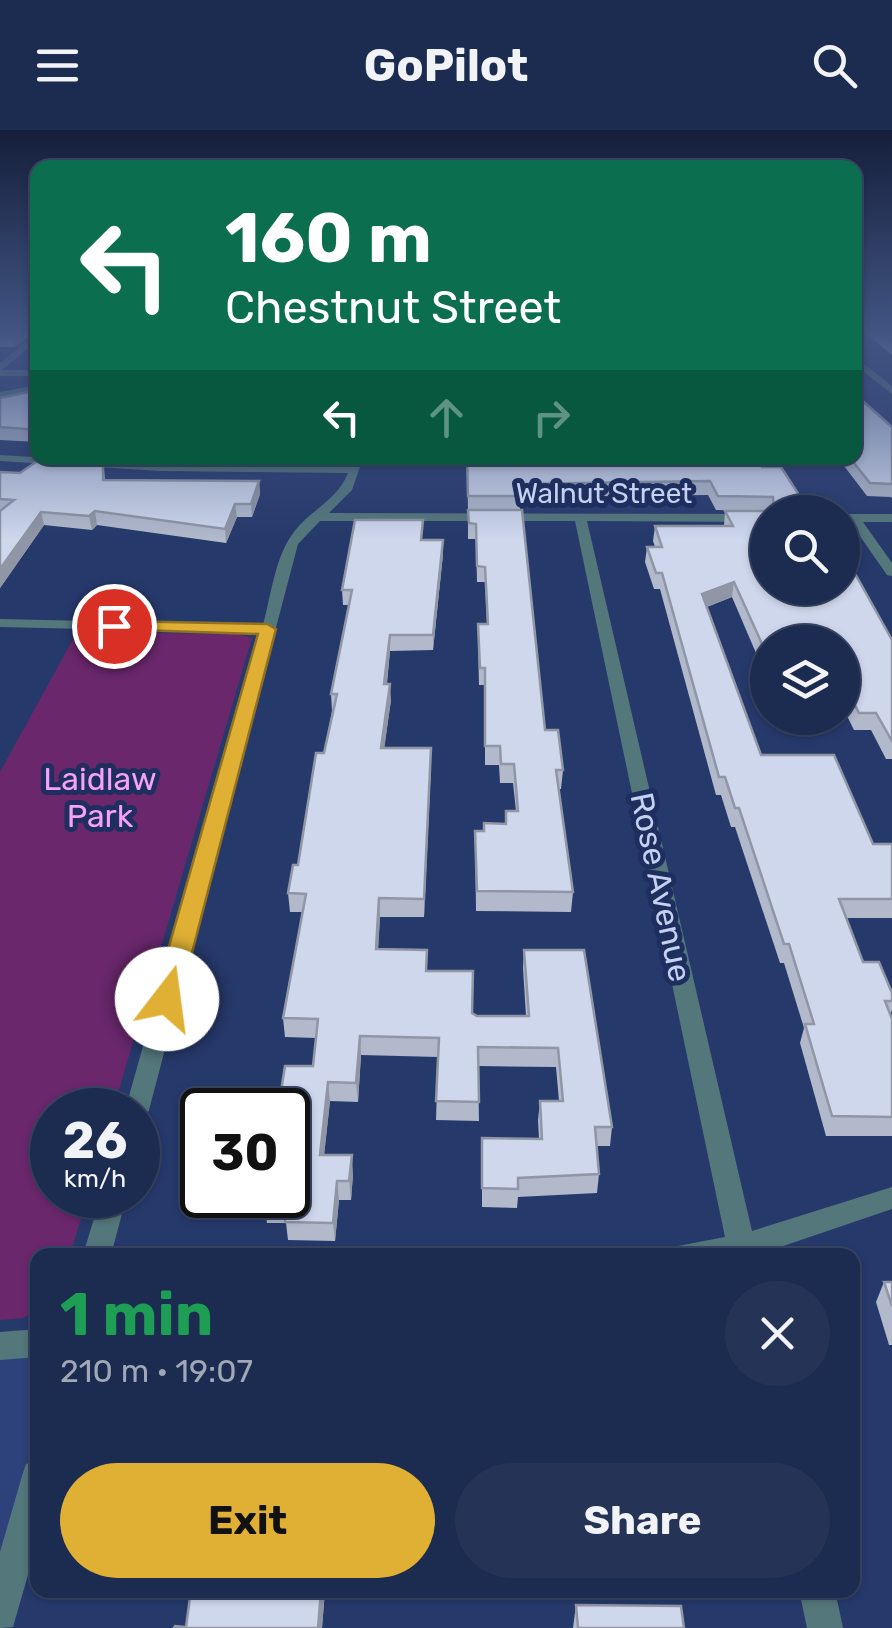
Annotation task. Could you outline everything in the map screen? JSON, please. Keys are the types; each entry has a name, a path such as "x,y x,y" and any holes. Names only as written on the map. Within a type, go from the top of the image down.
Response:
{"street":[{"path":"0,458 30,460"},
{"path":"139,465 238,470 337,465"},
{"path":"238,470 260,465"},
{"path":"143,1088 292,544 302,530 341,498 357,465"},
{"name":"Walnut Street","path":"320,518 750,518"},
{"name":"Rose Avenue","path":"580,518 741,1248"},
{"path":"860,518 892,518"},
{"path":"860,533 892,572"},
{"path":"0,623 267,629"},
{"path":"750,1248 892,1198"},
{"path":"100,1248 108,1218"},
{"path":"0,1346 30,1344"},
{"path":"0,1614 30,1505"},
{"path":"819,1598 825,1628"}],"shaded area":[{"path":"30,1353 30,1462 0,1569 0,1355"}],"green space":[{"name":"Laidlaw Park","path":"77,632 238,634 252,638 119,1088 30,1088 30,1218 81,1218 72,1248 30,1248 30,1314 0,1320 0,772"}],"building":[{"path":"0,401 30,401 30,429 0,427"},
{"path":"862,401 892,427 892,484 870,483 856,465 862,465"},
{"path":"32,465 103,465 103,480 259,481 251,504 235,504 225,529 95,511 89,516 41,512 0,569 0,511 14,500 0,499 0,472 20,473"},
{"path":"467,465 761,465 781,467 799,495 718,496 710,481 519,484 520,496 468,496"},
{"path":"468,510 522,510 545,730 558,730 563,770 556,770 573,892 477,891 475,831 484,831 484,823 506,824 506,811 518,811 514,764 501,764 500,746 485,746 485,668 480,668 478,624 488,624 485,567 477,566 476,524 469,523"},
{"path":"725,511 750,511 750,605 860,605 860,583 892,640 892,741 876,713 860,713 860,625 753,625 734,582 702,594 750,725 750,735 754,735 761,755 834,755 873,844 892,844 892,899 839,899 863,962 879,962 892,993 892,1001 885,1001 892,1019 892,1117 832,1116 805,1024 814,1024 789,944 784,944 739,808 735,808 725,777 719,777 662,573 656,573 647,547 662,547 655,526 733,526"},
{"path":"355,520 423,520 421,540 443,540 433,635 390,635 384,684 390,684 381,748 431,748 424,899 379,898 376,949 427,950 426,971 473,971 472,1013 477,1016 529,1016 524,950 584,950 612,1127 595,1127 599,1174 518,1178 518,1189 482,1188 482,1138 542,1139 540,1101 563,1101 558,1048 478,1047 479,1102 436,1101 439,1038 360,1036 356,1083 328,1082 320,1155 352,1155 349,1181 337,1181 333,1223 285,1222 286,1218 310,1218 310,1088 282,1088 285,1066 313,1066 318,1019 283,1018 306,894 288,893 293,865 298,865 316,753 324,753 337,694 331,694 352,590 342,590"},
{"path":"884,1282 892,1282 892,1306"},
{"path":"190,1598 320,1598 318,1628 174,1628 186,1627"},
{"path":"576,1605 681,1606 684,1628 578,1628"}],"route":[{"path":"114,626 267,629 167,999"}]}
